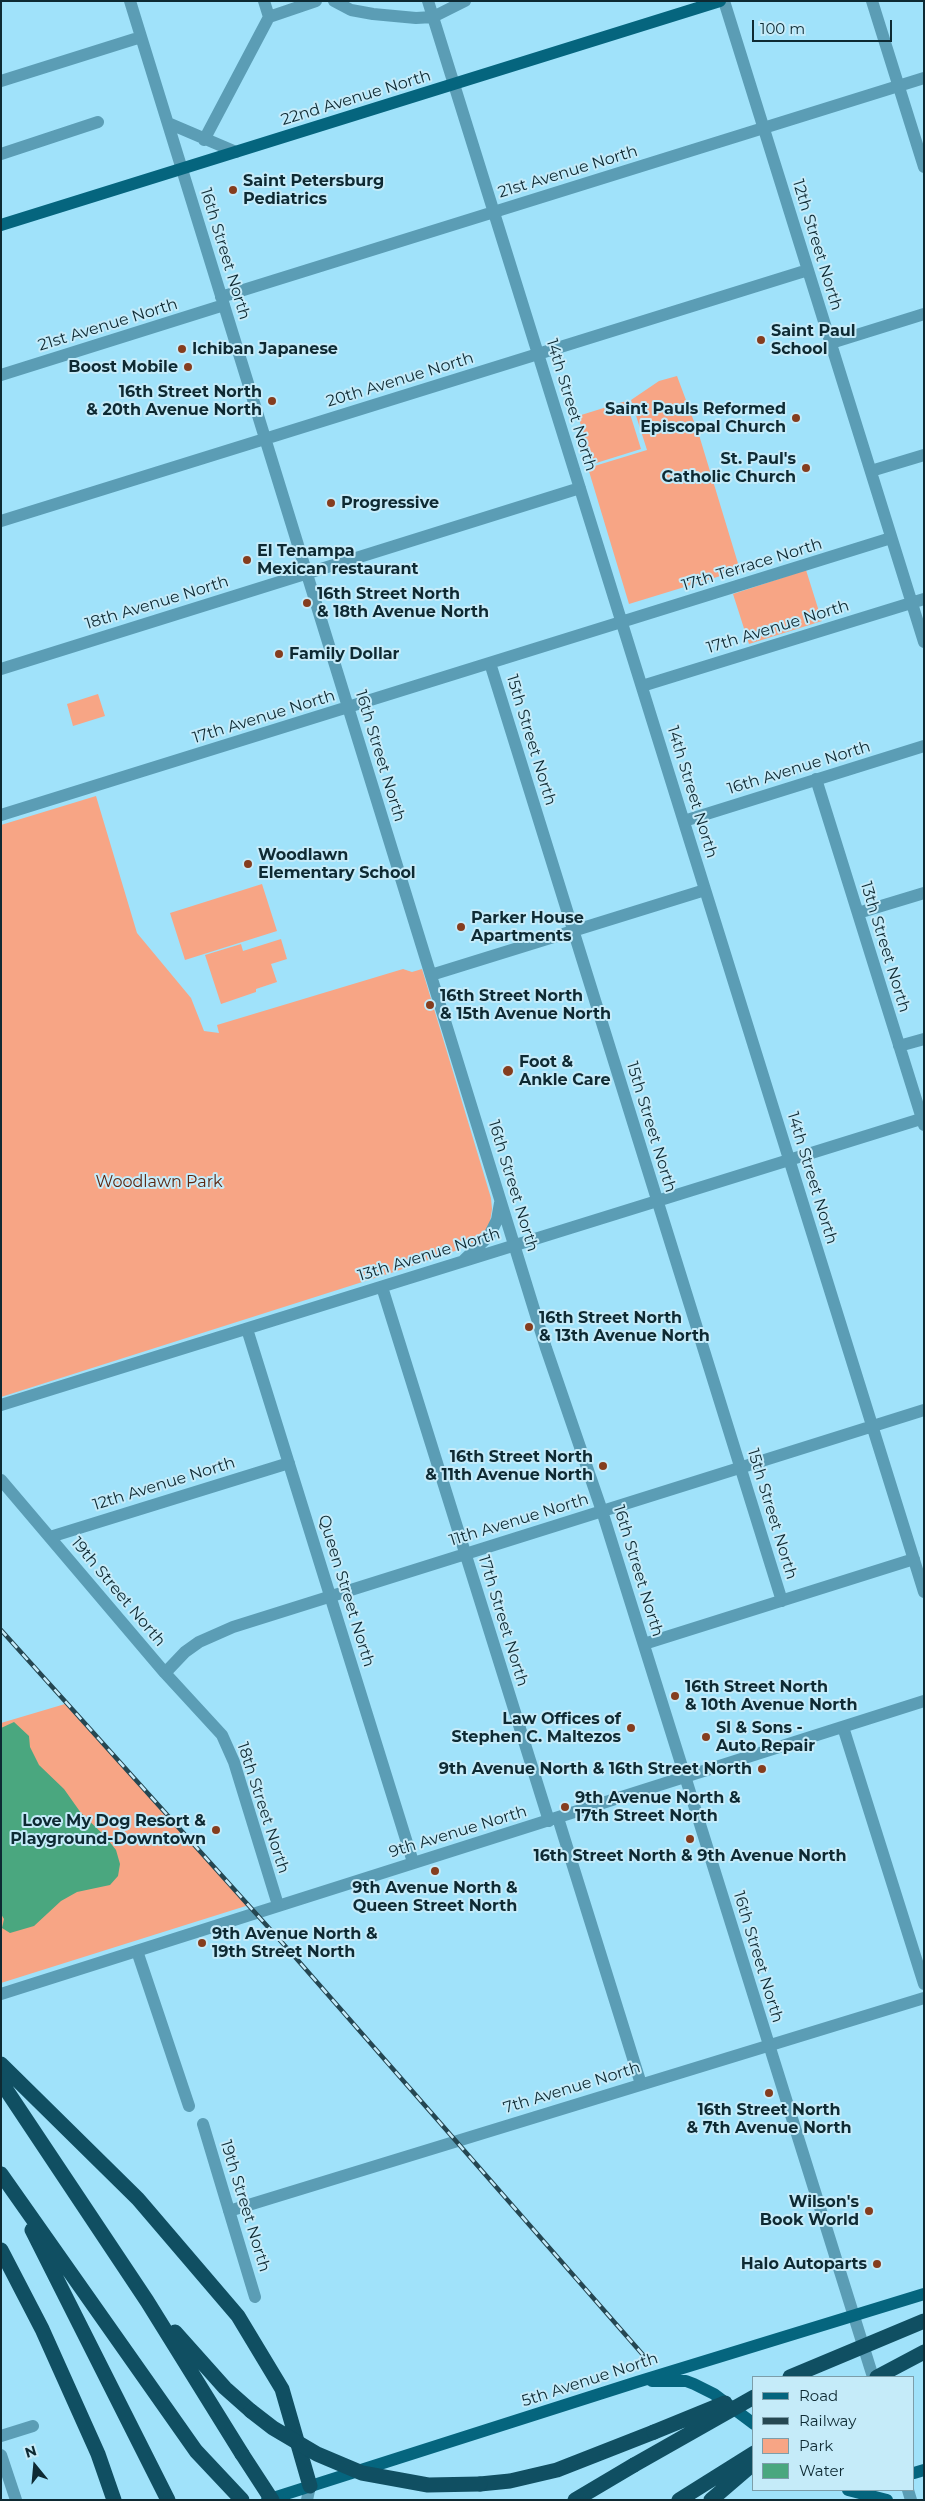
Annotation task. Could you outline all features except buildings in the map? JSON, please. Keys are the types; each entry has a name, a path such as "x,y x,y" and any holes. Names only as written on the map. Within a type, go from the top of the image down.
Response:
{"highway":[{"path":"1,2064 138,2199 238,2316 282,2389 308,2493"},
{"path":"1,2082 147,2300 272,2500"},
{"path":"5,2179 196,2451 242,2500"},
{"path":"5,2179 168,2500"},
{"path":"1,2250 42,2329 87,2430 113,2498"},
{"path":"147,2300 225,2388 251,2412 273,2428 317,2454 362,2473 428,2485 480,2484 510,2481 557,2470 752,2392"},
{"path":"791,2376 924,2321"},
{"path":"879,2376 924,2352"},
{"path":"575,2500 752,2397"},
{"path":"679,2500 752,2454"},
{"path":"711,2500 752,2465"}],"main road":[{"name":"22nd Avenue North","path":"1,225 454,84 691,6 720,1"},
{"name":"5th Avenue North","path":"267,2500 308,2493 637,2382 924,2294"},
{"path":"637,2382 686,2381 714,2394 752,2422"},
{"path":"852,2491 887,2500"}],"street":[{"name":"16th Street North","path":"130,1 514,1246 546,1348 602,1511 873,2376"},
{"path":"264,1 269,17"},
{"path":"204,140 269,17 316,1"},
{"path":"334,1 350,10 416,18 433,17 465,1"},
{"name":"14th Street North","path":"428,1 924,1592"},
{"name":"12th Street North","path":"724,1 892,538 918,600 924,642"},
{"path":"872,1 924,167"},
{"path":"1,80 141,37"},
{"name":"21st Avenue North","path":"1,375 494,212 924,78"},
{"path":"1,154 98,122"},
{"path":"168,123 204,140 236,152"},
{"name":"20th Avenue North","path":"1,521 808,270"},
{"path":"831,343 924,314"},
{"path":"871,471 924,455"},
{"name":"18th Avenue North","path":"1,669 580,488"},
{"name":"17th Terrace North","path":"622,622 892,538"},
{"name":"17th Avenue North","path":"642,686 918,600"},
{"name":"17th Avenue North","path":"1,815 622,622"},
{"name":"15th Street North","path":"490,663 782,1601"},
{"name":"16th Avenue North","path":"684,821 924,746"},
{"name":"13th Street North","path":"816,779 923,1120"},
{"path":"431,975 705,890"},
{"path":"858,913 924,893"},
{"path":"899,1046 924,1039"},
{"name":"13th Avenue North","path":"1,1406 923,1120"},
{"path":"461,1262 492,1231 497,1220 501,1200"},
{"name":"17th Street North","path":"382,1287 466,1554 641,2084"},
{"name":"Queen Street North","path":"247,1329 413,1862"},
{"name":"11th Avenue North","path":"165,1674 185,1652 212,1635 330,1596 924,1410"},
{"name":"12th Avenue North","path":"50,1537 289,1463"},
{"name":"19th Street North","path":"1,1480 165,1674 212,1723"},
{"path":"644,1644 914,1560"},
{"name":"9th Avenue North","path":"1,1994 924,1701"},
{"name":"18th Street North","path":"212,1723 228,1747 234,1762 278,1906"},
{"path":"844,1727 924,1984"},
{"path":"137,1951 189,2106"},
{"name":"7th Avenue North","path":"230,2211 924,1998"},
{"name":"19th Street North","path":"203,2124 255,2297"},
{"path":"1,2436 34,2426"},
{"path":"1,2455 16,2500"}],"green space":[{"path":"677,376 699,435 740,570 629,604 588,468 647,450 631,400 659,381"},
{"path":"626,401 641,449 593,464 578,416"},
{"path":"806,570 822,621 749,644 733,594"},
{"path":"98,694 105,716 73,726 67,704"},
{"name":"Woodlawn Park","path":"96,796 137,933 191,998 204,1031 219,1033 217,1025 403,969 412,972 422,969 491,1198 490,1222 484,1233 475,1242 455,1251 1,1397 1,825"},
{"path":"262,884 277,931 185,960 170,913"},
{"path":"281,939 287,959 271,964 277,982 256,989 256,992 221,1004 205,955 241,944 243,951"},
{"path":"65,1704 249,1905 1,1983 1,1723"}],"water":[{"path":"14,1722 29,1736 30,1747 39,1765 64,1789 81,1813 105,1836 116,1850 120,1864 118,1876 110,1885 77,1892 61,1901 34,1926 10,1933 2,1928 4,1919 1,1914 1,1728"}],"railway":[{"path":"1,1630 295,1957 644,2356"}],"place":[{"name":"Saint Petersburg Pediatrics","path":"233,190"},
{"name":"Saint Paul School","path":"761,340"},
{"name":"Ichiban Japanese","path":"182,349"},
{"name":"Boost Mobile","path":"188,367"},
{"name":"16th Street North & 20th Avenue North","path":"272,401"},
{"name":"Saint Pauls Reformed Episcopal Church","path":"796,418"},
{"name":"St. Paul's Catholic Church","path":"806,468"},
{"name":"Progressive","path":"331,503"},
{"name":"El Tenampa Mexican restaurant","path":"247,560"},
{"name":"16th Street North & 18th Avenue North","path":"307,603"},
{"name":"Family Dollar","path":"279,654"},
{"name":"Woodlawn Elementary School","path":"248,864"},
{"name":"Parker House Apartments","path":"461,927"},
{"name":"16th Street North & 15th Avenue North","path":"430,1005"},
{"name":"Foot & Ankle Care","path":"508,1071"},
{"name":"16th Street North & 13th Avenue North","path":"529,1327"},
{"name":"16th Street North & 11th Avenue North","path":"603,1466"},
{"name":"16th Street North & 10th Avenue North","path":"675,1696"},
{"name":"Law Offices of Stephen C. Maltezos","path":"631,1728"},
{"name":"Sl & Sons - Auto Repair","path":"706,1737"},
{"name":"9th Avenue North & 16th Street North","path":"762,1769"},
{"name":"9th Avenue North & 17th Street North","path":"565,1807"},
{"name":"Love My Dog Resort & Playground-Downtown","path":"216,1830"},
{"name":"16th Street North & 9th Avenue North","path":"690,1839"},
{"name":"9th Avenue North & Queen Street North","path":"435,1871"},
{"name":"9th Avenue North & 19th Street North","path":"202,1943"},
{"name":"16th Street North & 7th Avenue North","path":"769,2093"},
{"name":"Wilson's Book World","path":"869,2211"},
{"name":"Halo Autoparts","path":"877,2264"}]}
